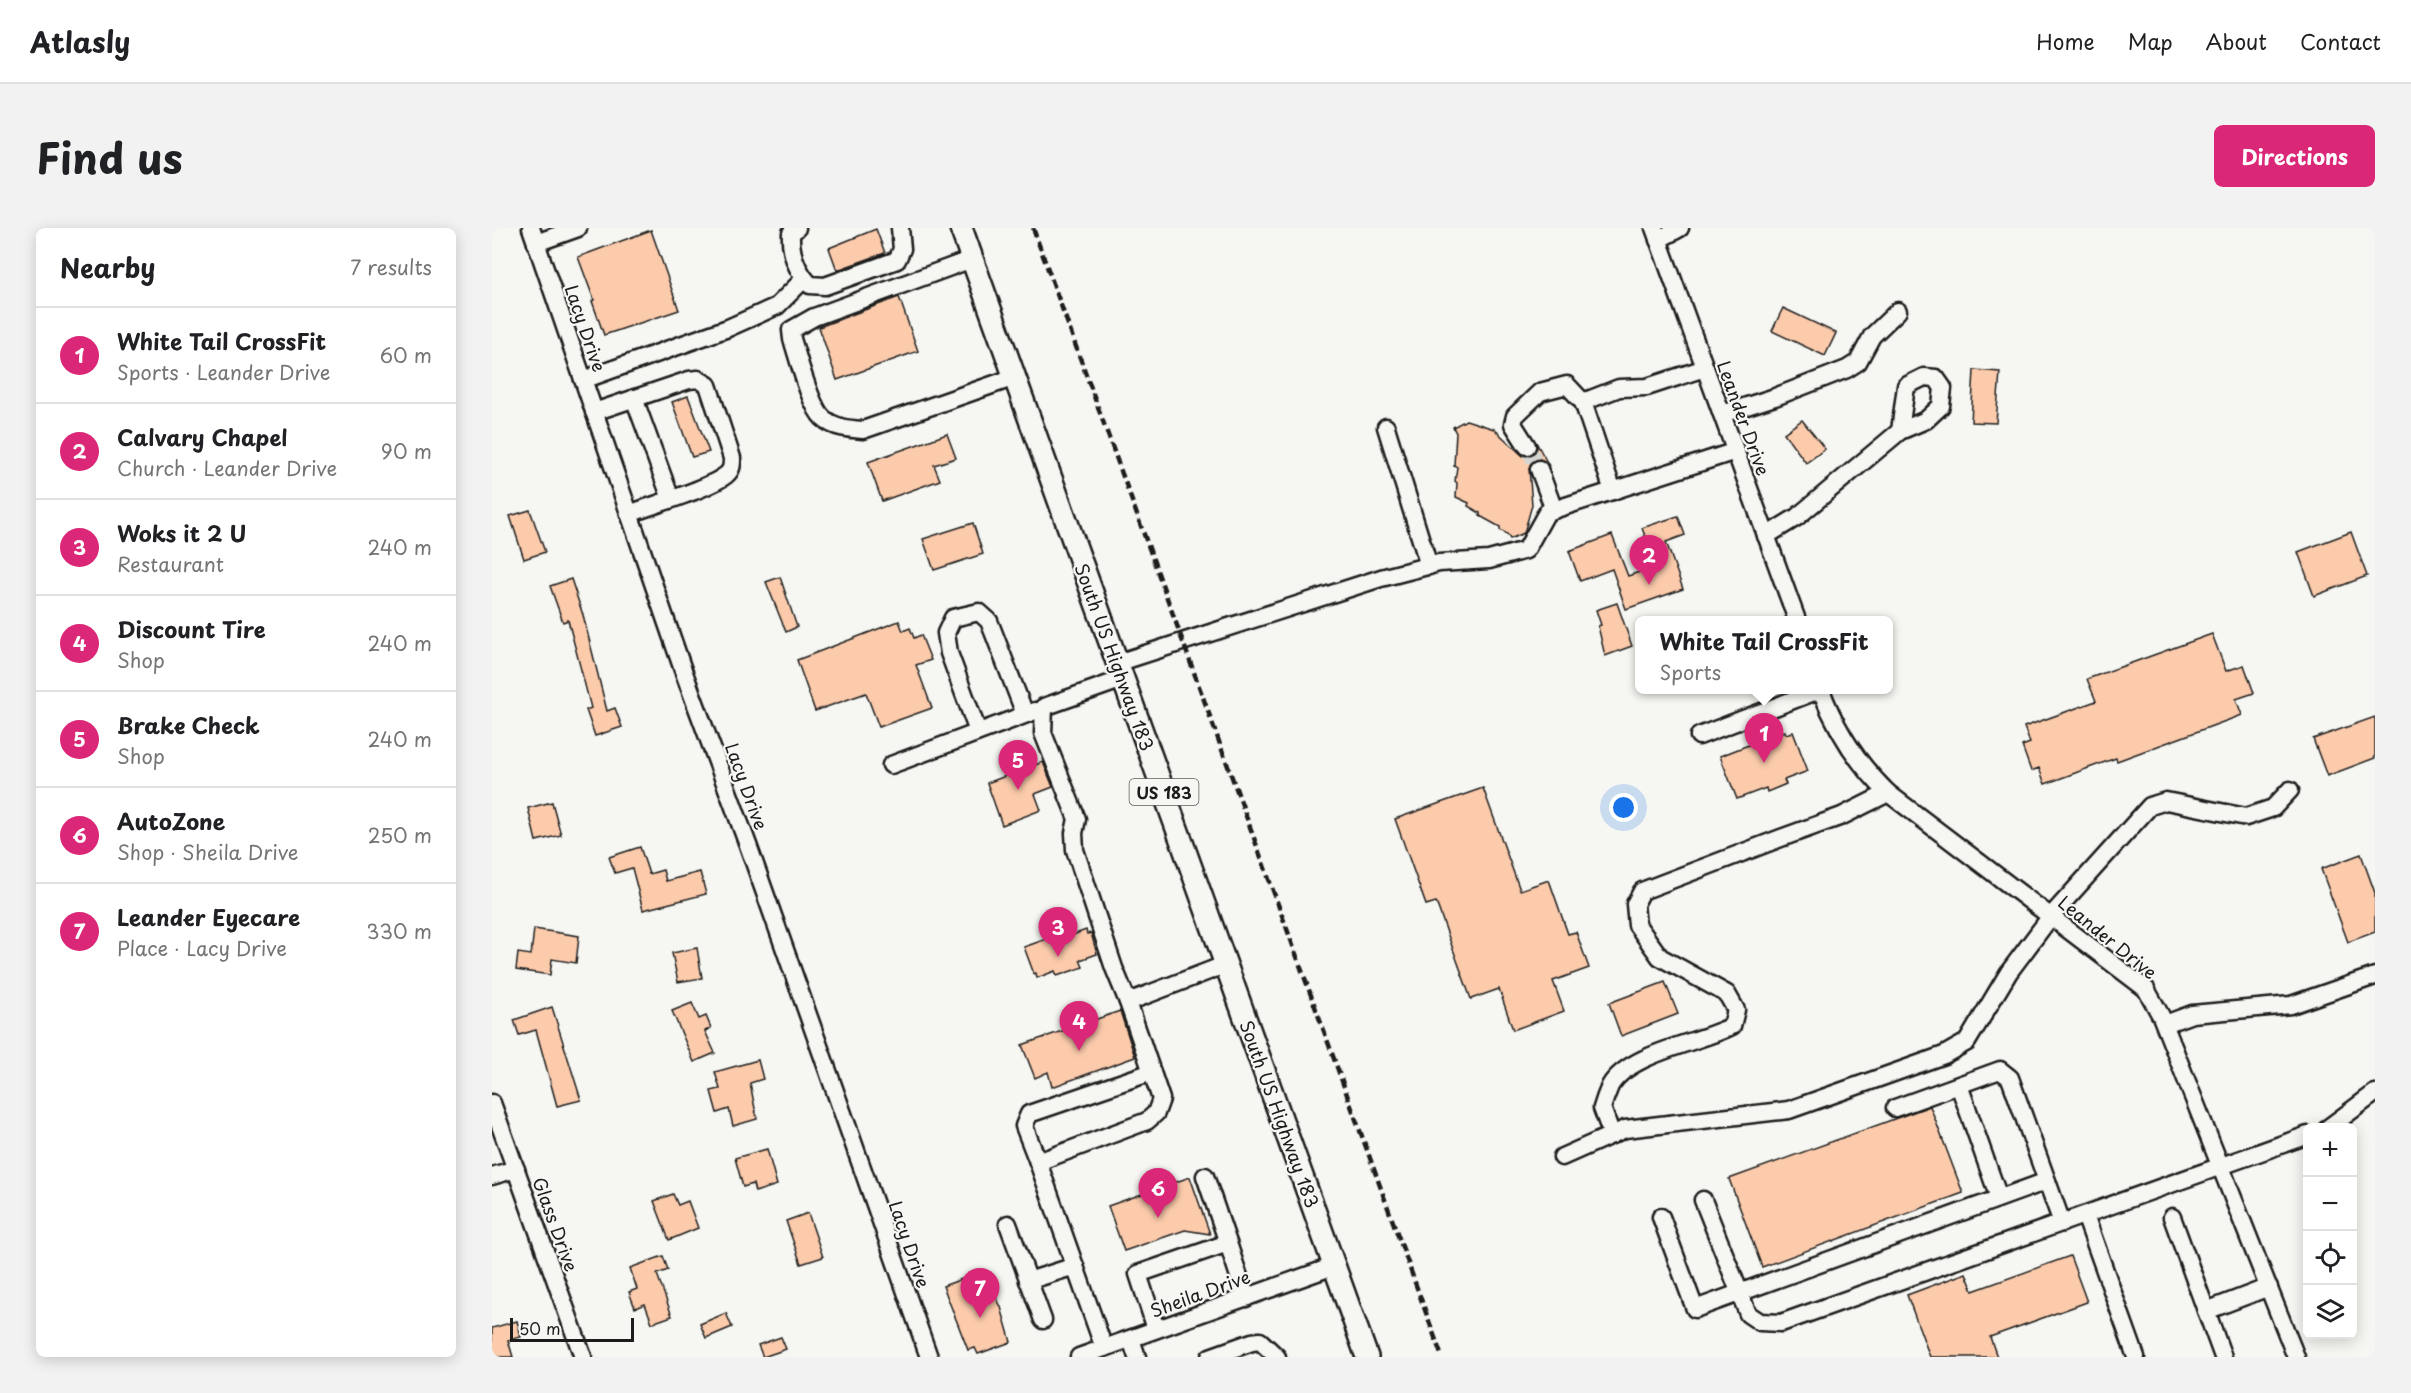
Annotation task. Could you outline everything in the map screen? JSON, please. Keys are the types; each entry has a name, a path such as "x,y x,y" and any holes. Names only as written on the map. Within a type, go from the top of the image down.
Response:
{"main road":[{"name":"South US Highway 183","path":"961,228 1367,1357"}],"street":[{"path":"534,236 578,228"},
{"path":"797,228 791,233 790,244 800,273 810,285 825,286 897,261 902,249 900,228"},
{"path":"1656,234 1680,228"},
{"name":"Leander Drive","path":"1656,234 1795,616"},
{"name":"Lacy Drive","path":"534,236 682,670 752,855 929,1357"},
{"path":"972,259 814,317 791,330 813,402 823,418 842,429 863,430 1015,377"},
{"path":"583,381 728,328 777,306 804,279"},
{"path":"1722,414 1775,397 1847,369 1857,362 1872,336 1898,311"},
{"path":"1583,402 1620,388 1647,387 1705,368"},
{"path":"594,412 689,380 698,379 708,385 732,458 732,467 725,475 671,499 629,514"},
{"path":"1527,446 1513,424 1515,416 1540,392 1567,385 1583,402 1612,491"},
{"path":"634,398 671,499"},
{"path":"1386,427 1429,566"},
{"path":"1766,536 1797,517 1900,431"},
{"path":"891,765 1044,707 1120,671 1382,578 1440,563 1489,560 1526,550 1547,512 1736,451"},
{"path":"1539,469 1554,510"},
{"path":"978,732 949,653 946,633 953,618 978,612 988,621 1025,714"},
{"path":"1698,736 1809,694"},
{"name":"Leander Drive","path":"1822,694 1846,744 1888,794 2146,989 2165,1024 2296,1357"},
{"path":"1038,1162 1147,1121 1156,1113 1161,1099 1075,850 1074,833 1077,819 1043,733 1044,707"},
{"path":"1562,1156 1624,1130 1789,1110 1944,1055 1967,1042 2009,972 2051,916 2150,806 2166,801 2246,817 2273,808 2290,790"},
{"path":"1612,1135 1602,1108 1611,1084 1633,1066 1663,1050 1716,1034 1732,1026 1736,1010 1727,994 1660,957 1637,925 1635,904 1642,891 1842,816 1888,794"},
{"path":"1128,1002 1227,964"},
{"path":"2165,1024 2192,1014 2291,1005 2375,976"},
{"path":"1895,1108 2000,1070 2010,1078 2062,1223"},
{"path":"1104,1348 1024,1126 1029,1114 1152,1072"},
{"path":"1959,1085 1999,1198"},
{"path":"2335,1123 2375,1093"},
{"name":"Glass Drive","path":"492,1103 583,1357"},
{"path":"1703,1200 1748,1314 1760,1322 1781,1323 2303,1136"},
{"path":"492,1176 516,1169"},
{"path":"1205,1176 1246,1298"},
{"path":"1661,1217 1695,1309 2047,1181"},
{"path":"2085,1215 2136,1357"},
{"path":"2172,1217 2223,1357"},
{"path":"1008,1224 1043,1320"},
{"path":"1156,1329 1138,1274 1228,1243"},
{"path":"1028,1281 1075,1266"},
{"name":"Sheila Drive","path":"1079,1357 1334,1266"},
{"path":"2206,1311 2269,1287"},
{"path":"1131,1339 1137,1357"},
{"path":"1210,1357 1260,1341 1277,1357"}],"building":[{"path":"876,229 885,253 837,270 829,248"},
{"path":"651,230 679,310 604,335 578,257"},
{"path":"899,297 918,351 837,380 819,327"},
{"path":"1783,308 1836,333 1825,356 1772,331"},
{"path":"1974,370 2000,372 1996,423 1971,422"},
{"path":"688,396 709,452 692,457 672,402"},
{"path":"1466,420 1494,429 1523,456 1533,454 1537,450 1536,442 1548,464 1540,459 1531,463 1529,468 1532,505 1524,533 1510,539 1500,530 1500,527 1480,516 1480,513 1468,506 1469,503 1456,497 1457,467 1454,465 1456,433 1453,427"},
{"path":"1802,420 1825,449 1806,463 1784,433"},
{"path":"947,434 956,458 934,465 940,480 882,501 868,462"},
{"path":"530,510 545,552 524,559 510,516"},
{"path":"1678,516 1685,535 1666,542 1683,589 1626,609 1612,569 1580,581 1569,551 1612,535 1628,576 1656,566 1642,528"},
{"path":"973,523 983,554 934,570 923,539"},
{"path":"2351,532 2367,576 2314,596 2298,552"},
{"path":"780,577 797,627 786,632 766,582"},
{"path":"571,579 583,615 607,711 615,708 622,727 595,736 586,710 591,708 568,620 563,622 550,586"},
{"path":"1617,603 1632,646 1605,656 1598,626 1601,625 1596,610"},
{"path":"899,621 903,631 910,628 914,638 921,635 931,660 916,665 932,708 879,727 866,693 815,711 797,660"},
{"path":"2212,634 2226,671 2244,665 2254,693 2236,699 2242,715 2117,761 2116,758 2045,784 2039,768 2031,771 2022,746 2030,743 2024,727 2096,701 2087,679"},
{"path":"2375,717 2375,758 2327,776 2313,739"},
{"path":"1785,731 1786,734 1793,732 1808,771 1784,780 1786,784 1767,792 1766,788 1737,799 1720,756"},
{"path":"1043,762 1053,787 1035,794 1041,810 1002,825 987,783"},
{"path":"1483,788 1520,890 1549,880 1568,934 1576,932 1589,968 1553,981 1564,1011 1513,1030 1499,989 1471,999 1436,902 1426,905 1395,819"},
{"path":"552,802 561,835 536,841 528,808"},
{"path":"640,847 649,874 663,870 666,881 700,872 706,894 643,910 632,868 615,873 609,857"},
{"path":"2361,854 2375,893 2375,932 2348,942 2321,869"},
{"path":"534,929 579,936 576,963 552,959 550,975 516,970 518,953 531,955"},
{"path":"1086,930 1087,934 1091,933 1097,954 1080,960 1083,967 1057,976 1055,971 1037,978 1024,947 1069,931 1070,936"},
{"path":"697,948 702,978 678,982 672,953"},
{"path":"1665,982 1678,1014 1621,1036 1609,1003"},
{"path":"692,1003 699,1019 706,1016 711,1028 705,1031 715,1053 694,1062 672,1011"},
{"path":"552,1007 581,1100 557,1106 536,1030 519,1035 514,1020"},
{"path":"1120,1011 1135,1057 1052,1087 1048,1072 1035,1078 1022,1045"},
{"path":"758,1060 763,1079 750,1083 757,1119 733,1126 729,1109 717,1113 711,1091 720,1089 715,1072"},
{"path":"1930,1106 1963,1193 1762,1267 1729,1179"},
{"path":"767,1149 777,1185 755,1192 753,1184 743,1187 735,1158"},
{"path":"1190,1177 1210,1234 1185,1230 1124,1251 1108,1206"},
{"path":"673,1194 678,1205 688,1201 698,1228 669,1240 654,1201"},
{"path":"808,1213 823,1257 801,1264 786,1221"},
{"path":"663,1256 668,1270 657,1274 672,1316 652,1323 645,1304 635,1308 629,1292 637,1289 630,1268"},
{"path":"2070,1256 2087,1302 1990,1337 1997,1357 1930,1357 1907,1295 1966,1273 1973,1291"},
{"path":"984,1271 992,1294 994,1293 1001,1307 1011,1342 978,1354 975,1348 968,1350 943,1286"},
{"path":"726,1313 732,1327 706,1338 700,1324"},
{"path":"517,1321 521,1337 508,1340 513,1357 492,1357 492,1328"},
{"path":"781,1337 786,1349 763,1357 758,1345"}],"tunnel":[{"path":"1527,446 1539,469"}],"railway":[{"path":"1033,228 1442,1357"}],"place":[{"name":"Calvary Chapel","path":"1649,585"},
{"name":"White Tail CrossFit","path":"1764,763"},
{"name":"Brake Check","path":"1018,790"},
{"name":"Woks it 2 U","path":"1058,957"},
{"name":"Discount Tire","path":"1079,1051"},
{"name":"AutoZone","path":"1158,1218"},
{"name":"Leander Eyecare","path":"980,1318"}]}
